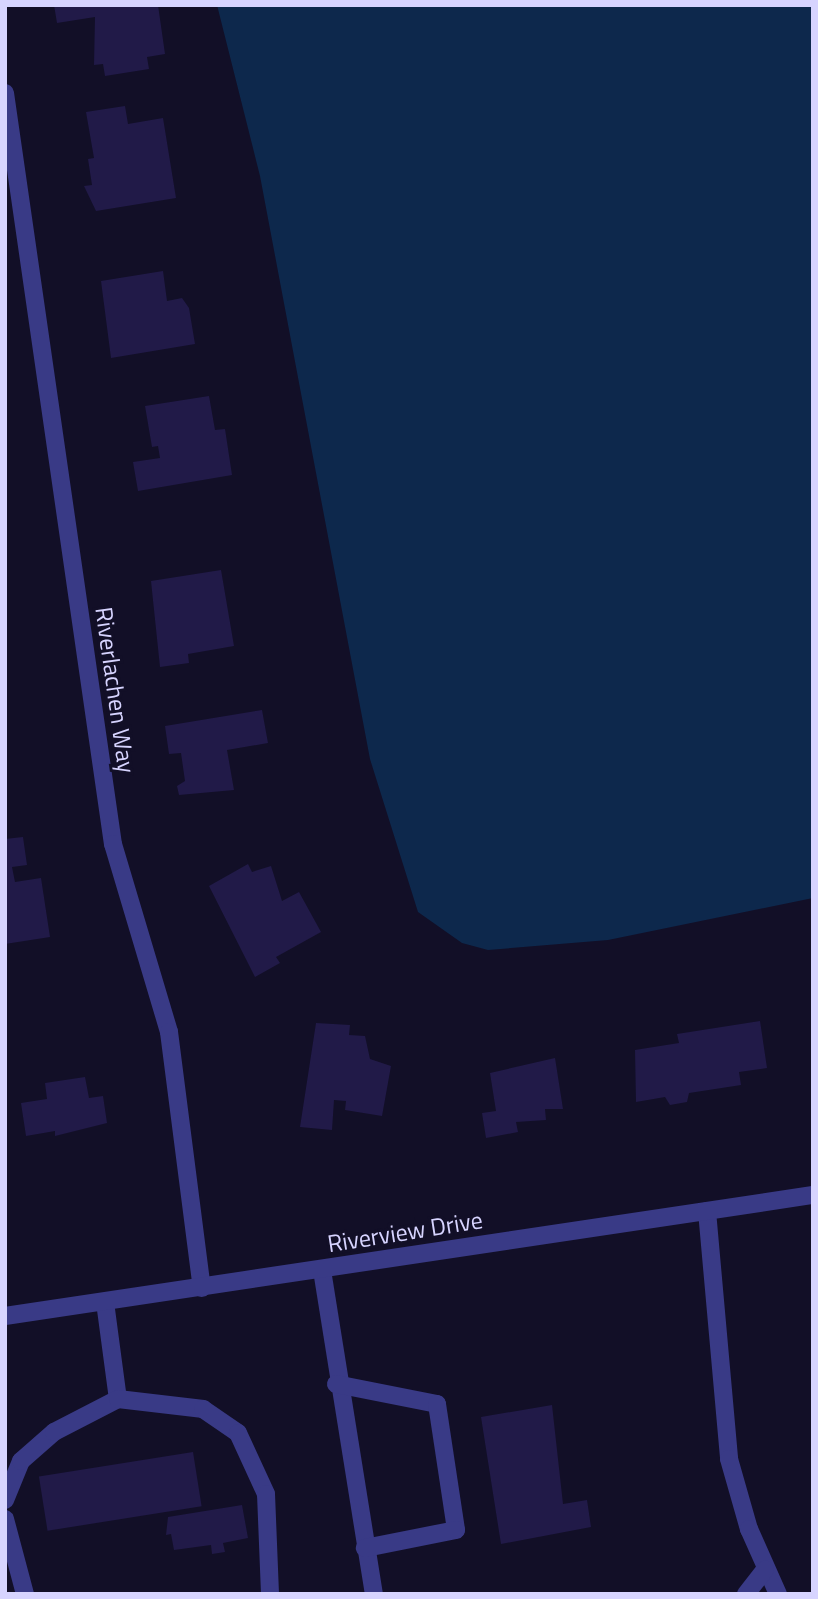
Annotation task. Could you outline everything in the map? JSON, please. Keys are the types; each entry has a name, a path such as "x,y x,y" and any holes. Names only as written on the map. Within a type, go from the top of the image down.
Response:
{"street":[{"name":"Riverlachen Way","path":"5,93 113,844 169,1032 202,1288"},
{"name":"Riverview Drive","path":"5,1316 813,1195"},
{"path":"707,1211 729,1459 765,1570 778,1594"},
{"path":"322,1270 336,1384 374,1594"},
{"path":"105,1302 118,1399"},
{"path":"336,1384 437,1404 456,1530 365,1548"},
{"path":"5,1500 29,1454 54,1432 118,1399 203,1409 238,1433 266,1494 270,1594"},
{"path":"5,1519 25,1594"},
{"path":"746,1594 765,1570"}],"water":[{"path":"217,5 813,5 813,898 608,940 488,950 462,943 418,912 370,759 260,176"}],"building":[{"path":"54,5 158,5 165,54 147,57 149,69 105,76 103,64 94,65 95,17 57,23"},
{"path":"125,106 128,124 163,118 176,198 96,211 84,186 92,185 88,159 94,158 86,112"},
{"path":"163,271 167,301 182,298 189,308 195,344 111,358 101,281"},
{"path":"209,396 215,430 225,429 232,475 138,491 133,462 160,458 158,446 152,447 145,406"},
{"path":"221,570 234,646 188,654 189,663 160,667 151,581"},
{"path":"262,710 268,743 227,750 234,790 179,795 177,786 185,781 181,753 169,754 165,726"},
{"path":"23,837 27,865 12,867 15,882 41,878 50,937 5,944 5,839"},
{"path":"248,864 252,872 271,866 282,901 299,892 321,932 276,957 280,963 255,977 209,886"},
{"path":"760,1021 767,1068 739,1072 741,1085 689,1093 687,1102 670,1105 665,1097 636,1102 635,1050 679,1043 677,1034"},
{"path":"316,1023 350,1025 349,1035 365,1036 370,1059 391,1066 382,1116 345,1110 346,1101 334,1100 332,1130 300,1127"},
{"path":"555,1058 563,1109 545,1109 546,1120 516,1122 518,1132 486,1138 482,1113 496,1111 490,1073"},
{"path":"85,1077 89,1098 103,1096 107,1123 55,1136 55,1131 26,1136 21,1103 47,1099 45,1083"},
{"path":"552,1405 563,1504 587,1500 591,1527 501,1544 481,1417"},
{"path":"193,1452 202,1506 48,1531 39,1476"},
{"path":"242,1505 248,1538 223,1543 225,1552 212,1554 211,1545 174,1550 171,1534 166,1535 168,1517"}]}
